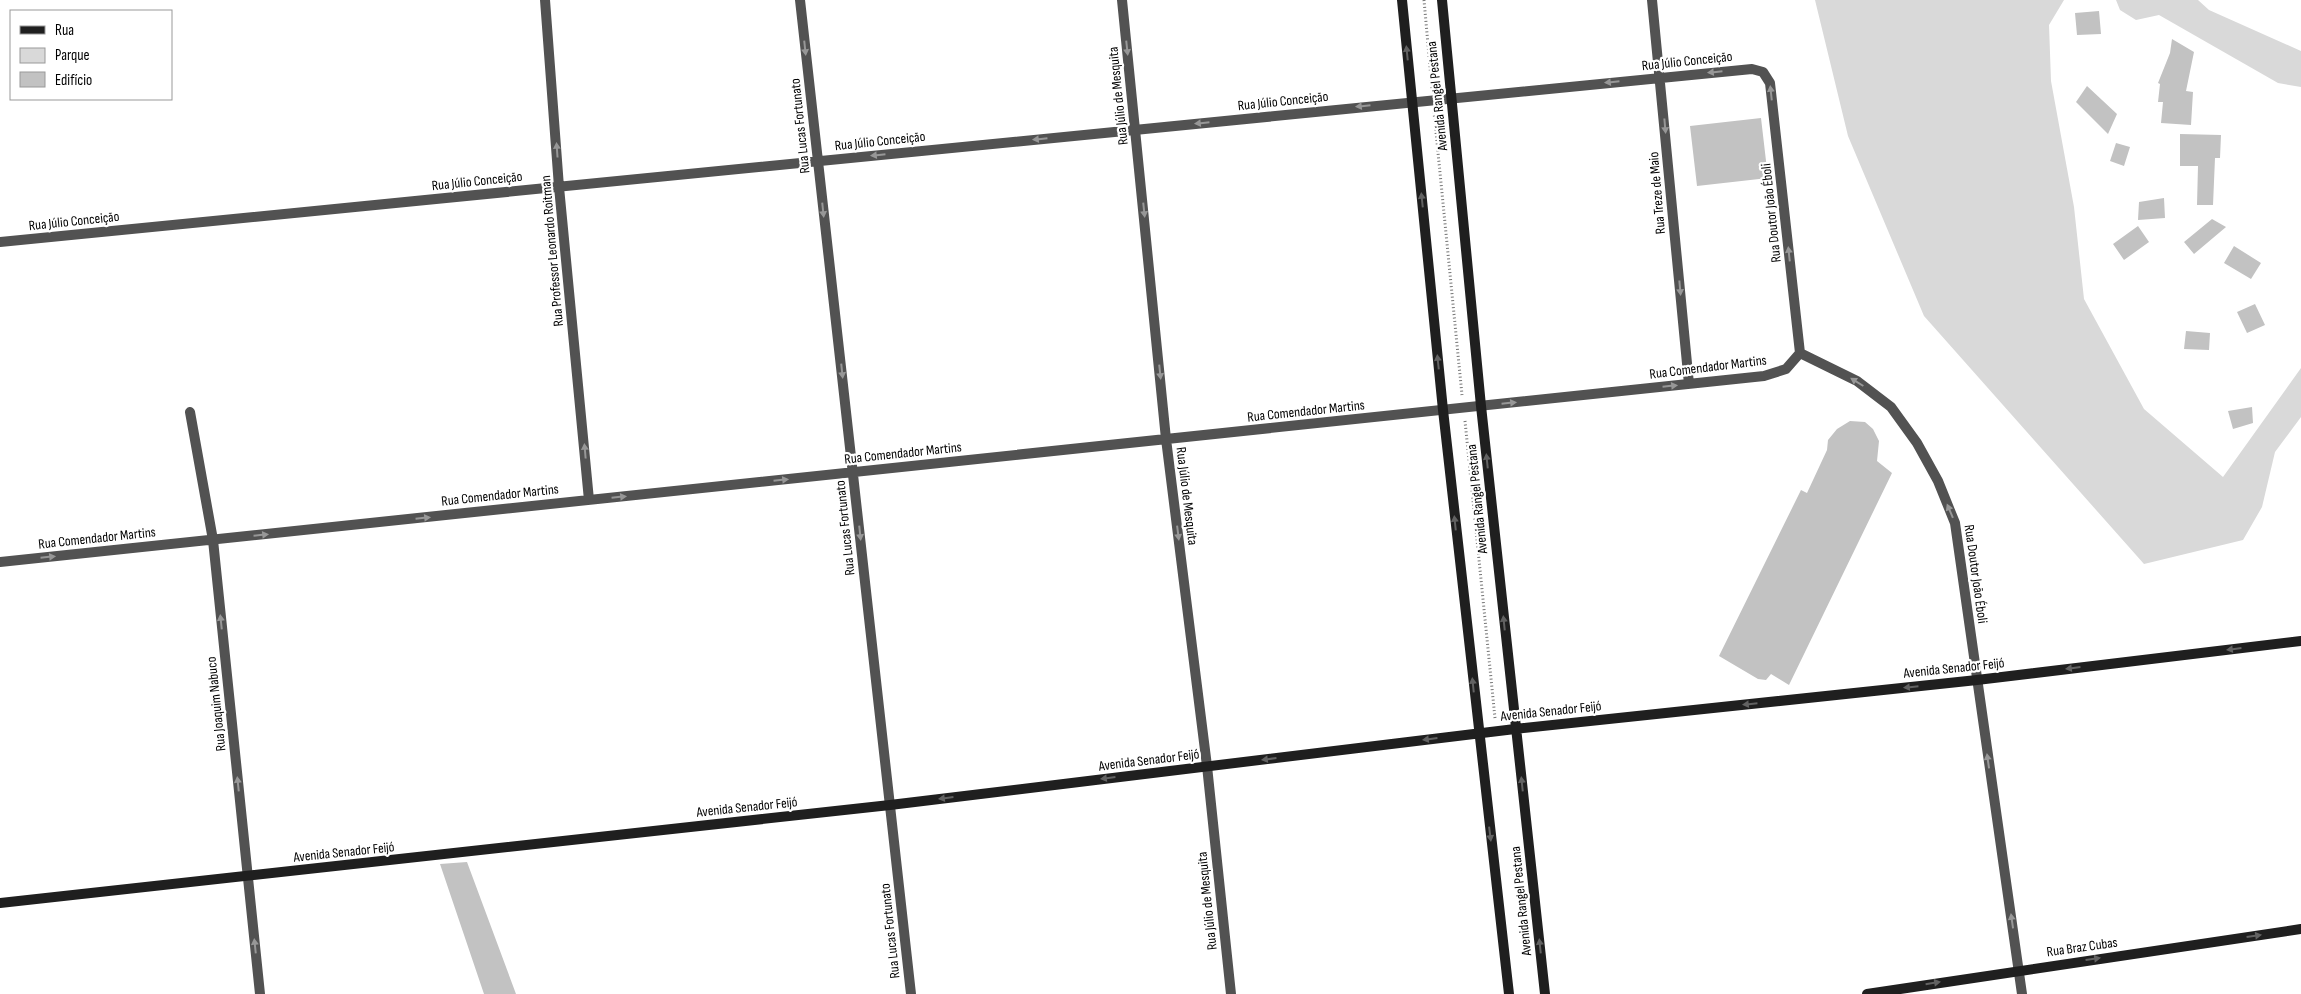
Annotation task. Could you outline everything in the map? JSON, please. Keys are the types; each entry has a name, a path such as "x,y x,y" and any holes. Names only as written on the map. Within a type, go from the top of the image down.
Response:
{"main road":[{"name":"Avenida Rangel Pestana","path":"1402,0 1443,410 1508,994"},
{"name":"Avenida Rangel Pestana","path":"1442,0 1481,406 1545,994"},
{"name":"Avenida Senador Feijó","path":"0,903 890,805 1478,733 1977,680 2301,641"},
{"name":"Rua Braz Cubas","path":"1867,994 2301,929"}],"street":[{"name":"Rua Professor Leonardo Roitman","path":"545,0 559,187 589,500"},
{"name":"Rua Lucas Fortunato","path":"800,0 911,994"},
{"name":"Rua Júlio de Mesquita","path":"1122,0 1166,439 1207,766 1231,994"},
{"name":"Rua Treze de Maio","path":"1652,0 1689,384"},
{"name":"Rua Júlio Conceição","path":"0,242 1752,69 1763,72"},
{"name":"Rua Doutor João Éboli","path":"1763,72 1770,83 1800,352 1856,381 1891,407 1917,443 1938,481 1955,523 2022,994"},
{"name":"Rua Comendador Martins","path":"0,562 1772,375 1786,369 1800,352"},
{"name":"Rua Joaquim Nabuco","path":"190,412 212,540 260,994"}],"path":[{"path":"1424,0 1496,731"}],"green space":[{"path":"1815,0 2064,0 2049,25 2051,81 2074,207 2084,299 2144,409 2223,477 2301,368 2301,417 2275,452 2262,507 2243,540 2144,564 1924,316 1848,136"},
{"path":"2116,0 2198,0 2209,10 2301,51 2301,87 2278,83 2159,15 2136,20 2120,10"}],"building":[{"path":"2099,11 2101,34 2077,35 2075,13"},
{"path":"2172,39 2194,52 2186,91 2193,92 2191,125 2161,123 2163,102 2158,102 2160,84 2158,83 2170,53"},
{"path":"2087,86 2117,114 2108,134 2076,102"},
{"path":"1761,118 1768,178 1697,186 1690,126"},
{"path":"2180,134 2221,135 2220,158 2215,158 2213,205 2197,205 2198,166 2180,166"},
{"path":"2116,143 2130,147 2124,166 2110,161"},
{"path":"2164,198 2165,218 2138,220 2139,202"},
{"path":"2212,219 2226,227 2194,254 2184,242"},
{"path":"2138,226 2149,242 2124,260 2113,244"},
{"path":"2234,246 2261,263 2251,279 2224,263"},
{"path":"2255,304 2265,325 2247,333 2237,312"},
{"path":"2186,331 2210,333 2209,350 2184,349"},
{"path":"2252,407 2253,423 2233,429 2228,411"},
{"path":"1850,421 1865,422 1873,429 1879,441 1877,461 1892,473 1789,685 1771,674 1766,680 1758,679 1719,656 1801,490 1807,493 1827,450 1828,440 1837,429"},
{"path":"467,862 516,994 484,994 440,864"}]}
